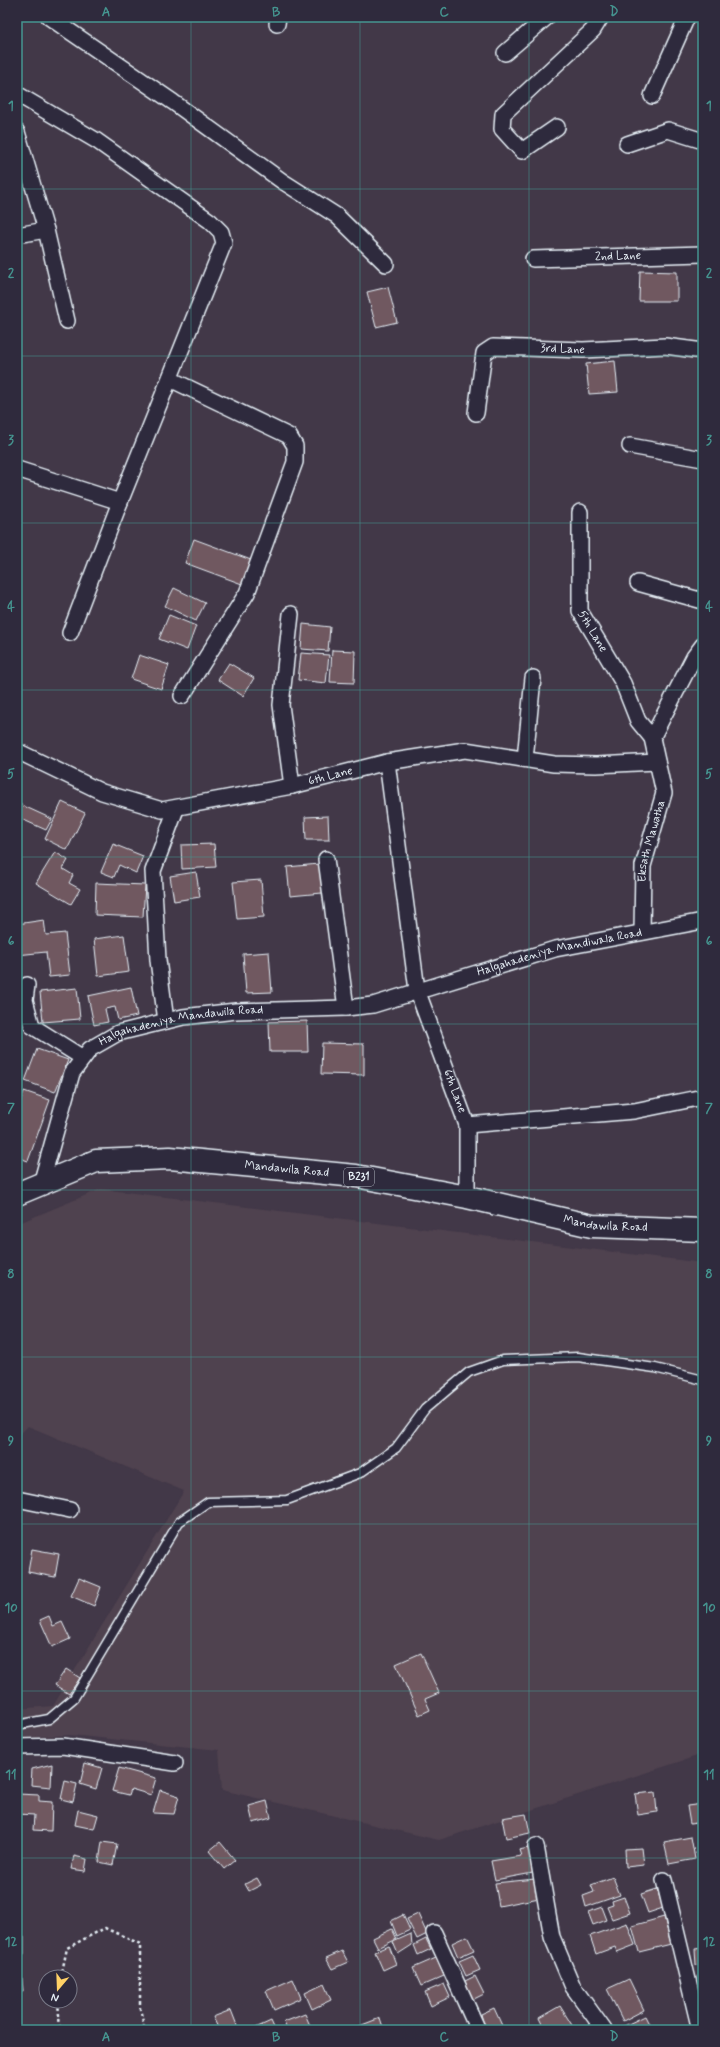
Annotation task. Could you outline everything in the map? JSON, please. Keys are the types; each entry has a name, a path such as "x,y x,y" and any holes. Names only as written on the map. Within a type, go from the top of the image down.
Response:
{"main road":[{"name":"Mandawila Road","path":"17,1194 96,1161 170,1158 356,1176 467,1197 592,1226 703,1230"}],"street":[{"path":"49,17 173,102 282,181 337,216 386,264"},
{"path":"505,53 547,17"},
{"path":"557,127 522,151 502,129 503,114 593,30 601,17"},
{"path":"652,96 687,17"},
{"path":"17,94 97,141 210,221 221,232 224,243 120,502 70,633"},
{"path":"627,144 668,130 703,141"},
{"path":"17,132 46,230 67,321"},
{"path":"17,235 46,230"},
{"name":"2nd Lane","path":"532,259 703,254"},
{"name":"3rd Lane","path":"476,413 484,353 493,347 583,350 665,346 703,351"},
{"path":"170,379 289,436 295,446 295,462 247,593 182,696"},
{"path":"630,446 703,459"},
{"path":"17,469 120,502"},
{"name":"5th Lane","path":"580,512 580,611 623,684 638,721 652,738"},
{"path":"638,582 703,601"},
{"path":"292,614 281,705 292,786"},
{"path":"652,738 694,657 703,644"},
{"path":"524,760 533,678"},
{"name":"Eksath Mawatha","path":"642,932 643,866 664,793 652,738"},
{"name":"6th Lane","path":"17,751 102,792 162,810 176,809 292,786 387,762 465,750 524,760 568,764 657,762"},
{"name":"6th Lane","path":"387,762 417,990 467,1125 467,1197"},
{"path":"166,1021 158,960 152,871 176,809"},
{"path":"326,859 346,1008"},
{"name":"Halgahadeniya Mandiwala Road","path":"417,990 555,949 703,921"},
{"path":"27,985 25,1000 32,1026 83,1058"},
{"name":"Halgahadeniya Mandawila Road","path":"41,1184 72,1073 90,1049 118,1033 183,1017 236,1011 346,1008 373,1005 417,990"},
{"path":"467,1125 634,1111 703,1098"},
{"path":"17,1498 70,1510"},
{"path":"17,1747 63,1746 175,1763"},
{"path":"536,1846 552,1937 573,1988 604,2030"},
{"path":"664,1880 700,2030"},
{"path":"434,1933 478,2030"}],"lane":[{"path":"17,1725 49,1719 74,1698 179,1522 208,1502 287,1500 360,1473 396,1448 425,1409 469,1372 503,1360 578,1357 655,1368 703,1380"}],"path":[{"path":"63,1969 67,1948 105,1928 140,1944 140,2009 145,2030"},
{"path":"59,2009 60,2030"}],"shaded area":[{"path":"101,1189 703,1263 703,1754 439,1840 222,1790 219,1750 71,1735 17,1738 17,1709 53,1706 184,1491 28,1426 17,1437 17,1224"}],"building":[{"path":"640,271 677,272 677,301 639,301"},
{"path":"388,287 397,322 376,327 367,292"},
{"path":"615,361 618,392 589,394 586,364"},
{"path":"194,539 251,560 242,584 185,563"},
{"path":"174,588 205,603 196,621 165,606"},
{"path":"169,615 196,626 187,650 159,639"},
{"path":"303,624 330,627 328,651 301,649"},
{"path":"332,650 355,651 354,683 330,682"},
{"path":"301,653 329,655 326,683 298,680"},
{"path":"139,655 169,665 161,689 131,679"},
{"path":"229,663 254,678 243,696 218,680"},
{"path":"62,802 85,813 67,850 45,839"},
{"path":"17,803 52,819 46,830 17,817"},
{"path":"328,816 329,840 306,840 305,817"},
{"path":"113,844 143,856 136,873 119,865 114,877 101,872"},
{"path":"214,844 216,867 182,869 181,845"},
{"path":"55,852 68,860 63,869 73,875 69,883 80,889 71,904 36,883"},
{"path":"330,863 333,892 290,896 287,867"},
{"path":"196,872 200,897 174,901 170,876"},
{"path":"261,880 264,917 237,919 233,882"},
{"path":"96,883 145,885 143,917 95,915"},
{"path":"44,920 46,935 65,933 70,975 49,977 46,952 17,955 17,924"},
{"path":"124,935 129,972 98,976 94,939"},
{"path":"269,952 272,992 246,993 243,954"},
{"path":"131,987 137,1016 118,1020 115,1007 105,1009 108,1022 94,1025 88,996"},
{"path":"77,988 80,1019 43,1022 40,992"},
{"path":"307,1021 308,1052 270,1052 269,1022"},
{"path":"322,1043 364,1044 364,1075 321,1074"},
{"path":"37,1049 68,1060 55,1092 25,1081"},
{"path":"24,1091 50,1100 28,1161 17,1157 17,1099 21,1100"},
{"path":"32,1549 59,1554 55,1577 28,1572"},
{"path":"79,1578 101,1587 94,1606 71,1596"},
{"path":"49,1616 53,1626 62,1622 70,1639 52,1647 40,1620"},
{"path":"421,1653 439,1693 425,1699 430,1710 419,1715 396,1664"},
{"path":"66,1669 80,1678 69,1694 55,1685"},
{"path":"85,1763 102,1768 96,1789 80,1784"},
{"path":"52,1764 51,1787 31,1785 32,1769"},
{"path":"119,1768 156,1778 151,1795 131,1789 129,1795 112,1791"},
{"path":"65,1781 77,1784 73,1802 61,1799"},
{"path":"160,1790 179,1796 174,1814 153,1813"},
{"path":"655,1792 657,1812 638,1815 635,1794"},
{"path":"18,1794 39,1795 39,1801 52,1802 51,1831 33,1830 34,1815 18,1814"},
{"path":"267,1801 271,1818 253,1823 249,1806"},
{"path":"703,1804 703,1822 690,1824 687,1806"},
{"path":"78,1810 98,1815 94,1829 75,1825"},
{"path":"526,1814 530,1833 506,1838 502,1818"},
{"path":"691,1837 695,1859 669,1864 664,1842"},
{"path":"102,1842 117,1844 113,1865 99,1862"},
{"path":"220,1842 235,1860 224,1869 209,1851"},
{"path":"533,1847 538,1872 495,1880 491,1861 521,1856 519,1850"},
{"path":"642,1848 644,1865 626,1867 625,1849"},
{"path":"74,1856 87,1859 85,1871 71,1869"},
{"path":"613,1877 620,1895 586,1907 583,1896 594,1892 591,1885"},
{"path":"257,1878 261,1885 249,1891 245,1884"},
{"path":"535,1879 539,1898 499,1906 495,1883"},
{"path":"657,1889 663,1908 648,1913 641,1894"},
{"path":"624,1897 630,1913 612,1919 607,1907 613,1905 612,1901"},
{"path":"602,1907 607,1920 593,1925 588,1912"},
{"path":"418,1914 427,1934 417,1939 407,1919"},
{"path":"403,1915 410,1930 397,1936 391,1921"},
{"path":"664,1917 671,1944 639,1952 632,1926"},
{"path":"627,1923 635,1945 617,1952 615,1947 596,1954 590,1936"},
{"path":"392,1929 397,1939 378,1948 373,1938"},
{"path":"411,1934 412,1945 398,1954 393,1942"},
{"path":"467,1936 474,1950 458,1957 452,1943"},
{"path":"24,1937 24,1954 17,1954 17,1938"},
{"path":"426,1939 431,1949 418,1955 414,1945"},
{"path":"389,1946 396,1964 383,1970 375,1952"},
{"path":"703,1948 703,1964 696,1965 695,1949"},
{"path":"342,1951 348,1962 332,1969 326,1958"},
{"path":"473,1955 480,1970 466,1976 459,1961"},
{"path":"436,1958 444,1976 421,1986 413,1968"},
{"path":"475,1976 484,1994 472,2000 463,1982"},
{"path":"17,1978 22,1978 23,1991 17,1991"},
{"path":"293,1979 301,1998 274,2010 266,1991"},
{"path":"629,1979 644,2010 623,2021 607,1989"},
{"path":"324,1984 331,2000 312,2009 305,1993"},
{"path":"444,1984 450,1997 431,2006 425,1992"},
{"path":"560,2006 575,2030 537,2030 536,2028 542,2024 539,2018"},
{"path":"494,2008 504,2030 485,2030 481,2014"},
{"path":"231,2010 238,2028 233,2030 219,2030 213,2017"},
{"path":"305,2014 312,2030 287,2030 284,2022"},
{"path":"645,2016 652,2030 623,2030 622,2027"},
{"path":"380,2018 384,2030 349,2030"},
{"path":"271,2021 275,2030 251,2030"}]}
